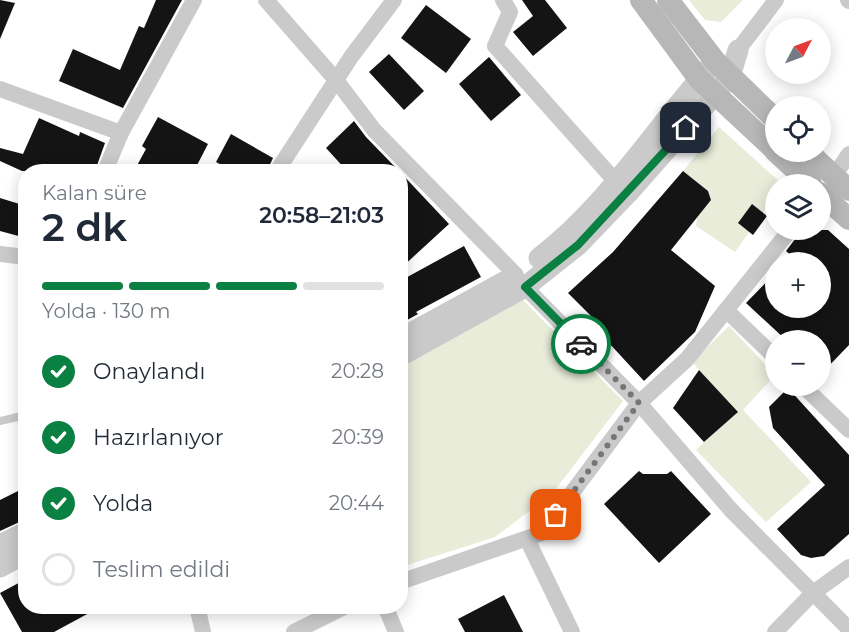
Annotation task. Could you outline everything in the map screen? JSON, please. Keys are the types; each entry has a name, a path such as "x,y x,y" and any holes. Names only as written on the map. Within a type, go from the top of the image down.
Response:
{"main road":[{"path":"641,0 707,87 765,141"},
{"path":"668,0 723,69 765,109"},
{"path":"788,162 800,174"},
{"path":"816,162 834,186 849,219"}],"street":[{"path":"108,164 121,133 194,0"},
{"path":"266,0 336,80 374,130 407,164"},
{"path":"282,164 336,80 394,0"},
{"path":"503,0 510,12 495,46 617,183"},
{"path":"408,335 520,281 617,183 707,87 776,0"},
{"path":"408,351 578,245 707,87"},
{"path":"0,90 121,133"},
{"path":"834,186 849,154"},
{"path":"408,165 639,403 731,510 849,629"},
{"path":"408,579 542,533 639,403 687,359 782,240"},
{"path":"0,254 18,256"},
{"path":"726,310 765,347"},
{"path":"813,396 849,430"},
{"path":"0,545 18,536"},
{"path":"527,539 572,632"},
{"path":"0,567 18,557"},
{"path":"775,632 813,593 849,567"},
{"path":"199,614 203,632"},
{"path":"294,632 330,614"},
{"path":"388,614 396,632"}],"lane":[{"path":"0,421 18,417"}],"green space":[{"path":"689,0 743,0 721,22 705,20"},
{"path":"719,127 771,174 765,174 765,210 735,252 696,226 697,218 711,200 708,191 683,171"},
{"path":"523,300 623,401 552,494 495,537 408,565 408,361"},
{"path":"729,326 765,364 765,386 743,410 811,482 766,522 696,450 737,412 692,362"}],"building":[{"path":"0,0 15,3 0,39"},
{"path":"156,0 182,0 123,108 59,81 73,49 120,70 139,26 144,28"},
{"path":"522,0 545,0 567,28 533,56 513,32 533,16"},
{"path":"426,5 471,39 446,73 401,38"},
{"path":"389,54 424,91 404,110 369,72"},
{"path":"489,57 521,95 491,121 459,84"},
{"path":"158,117 208,144 198,164 138,164 146,149 142,146"},
{"path":"39,118 79,136 80,132 105,143 98,164 18,164 18,169 0,161 0,148 23,154"},
{"path":"354,121 392,164 341,164 326,148"},
{"path":"231,134 273,158 270,164 220,164 216,162"},
{"path":"683,171 708,191 711,200 671,250 715,286 695,332 644,381 597,330 601,326 568,293 613,252"},
{"path":"408,180 449,224 408,262"},
{"path":"0,198 18,204 18,236 0,231"},
{"path":"752,204 765,214 765,219 753,235 738,223"},
{"path":"831,233 849,249 849,345 831,364 831,330 775,330 746,303 765,283 765,318 831,318 831,252 786,251 794,240 831,240"},
{"path":"464,246 481,277 416,312 418,314 408,320 408,277"},
{"path":"699,370 738,412 704,442 673,408"},
{"path":"780,396 795,396 849,455 849,534 824,556 811,558 801,555 777,529 825,485 773,428 769,407"},
{"path":"639,471 643,474 667,474 671,471 711,514 659,563 604,504"},
{"path":"18,491 18,523 0,531 0,500"},
{"path":"18,583 18,614 87,614 54,632 22,632 0,593"},
{"path":"504,595 523,632 465,632 458,619"}],"way so far":[{"path":"556,515 639,403 581,344"}],"route":[{"path":"581,344 525,287 578,245 686,128"}]}
